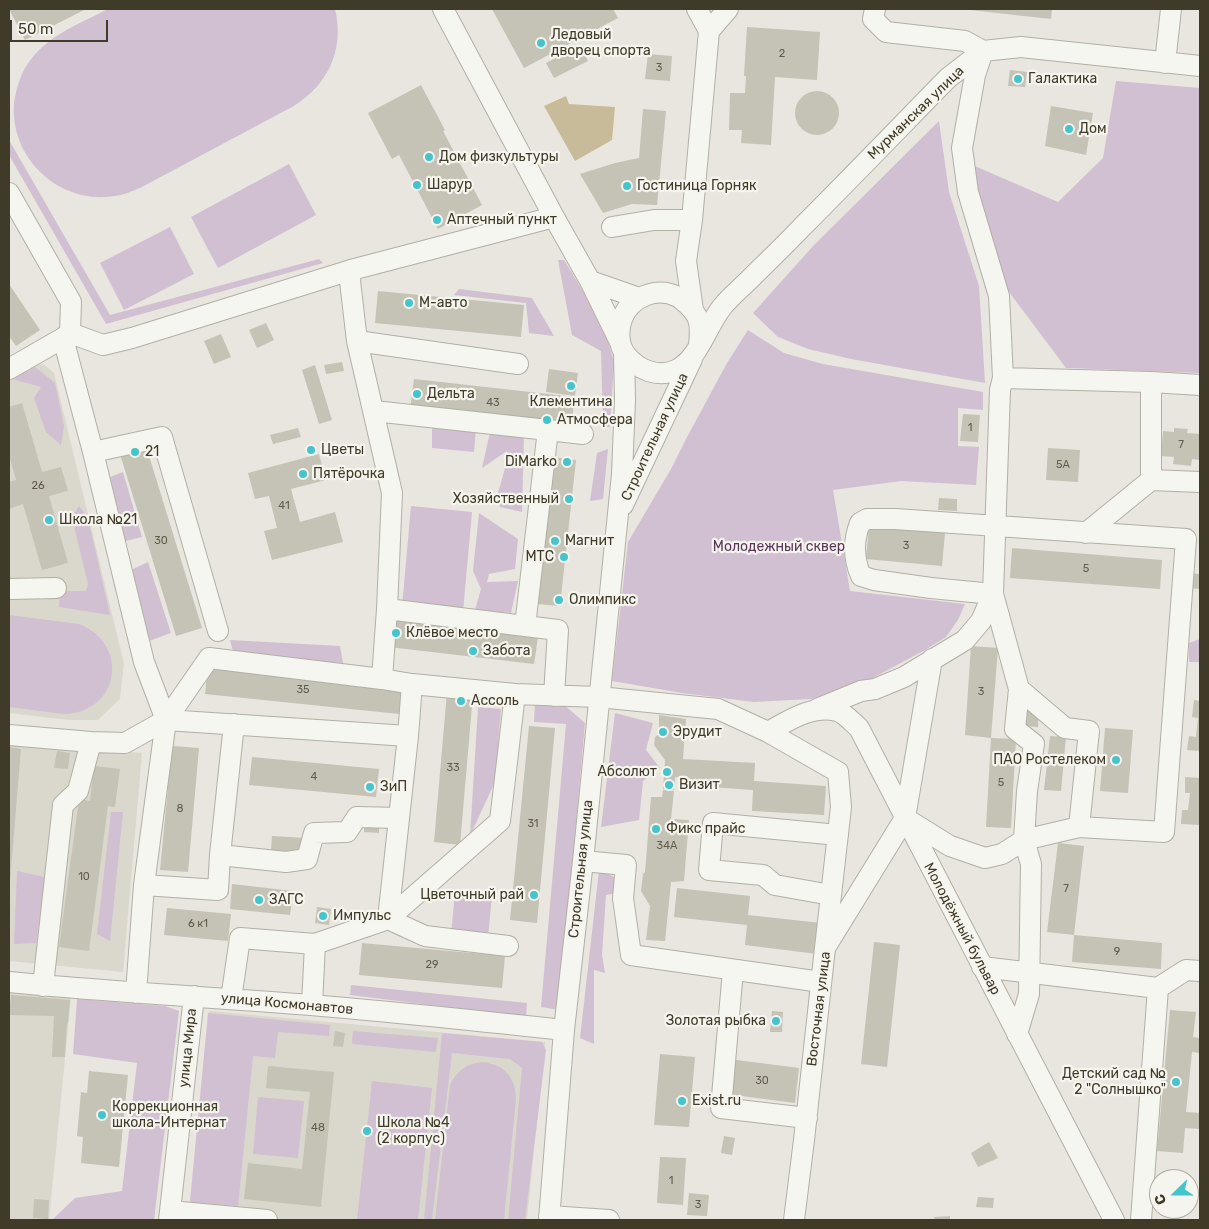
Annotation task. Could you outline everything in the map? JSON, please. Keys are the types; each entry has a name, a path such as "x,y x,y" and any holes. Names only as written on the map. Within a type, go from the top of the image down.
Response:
{"street":[{"name":"Строительная улица","path":"443,9 590,281 622,347 625,400 622,474 564,1030 549,1218"},
{"path":"696,9 709,31"},
{"path":"696,350 701,333 695,314 686,261 692,220 709,31 728,9"},
{"path":"875,9 873,19 886,32 965,41 983,51 1022,47 1200,66"},
{"path":"1165,63 1171,9"},
{"path":"983,51 975,75 962,148 968,192 999,296 1003,378 1000,390 993,594 1019,689 1015,730 1034,744 1027,791 1024,840 1031,864 1028,994 1017,1034"},
{"name":"Мурманская улица","path":"722,308 948,78 983,51"},
{"path":"9,193 71,302 67,336 93,452 144,662 166,720"},
{"path":"12,361 67,336 103,344 132,338 351,270 554,217"},
{"path":"612,227 654,220 692,220"},
{"path":"663,292 686,261"},
{"path":"351,270 350,281 357,341 392,493 382,679"},
{"path":"590,281 639,298"},
{"path":"695,314 679,297 663,292 639,298 628,307 622,318 619,332 622,347 635,365 647,371 657,374 675,371 687,364 722,308"},
{"path":"695,314 722,308"},
{"path":"357,341 518,364"},
{"name":"Строительная улица","path":"617,518 696,350"},
{"path":"1003,378 1200,385"},
{"path":"1151,480 1152,382"},
{"path":"374,411 583,434"},
{"path":"525,626 548,430"},
{"path":"93,452 162,437 218,631"},
{"path":"1086,533 1151,480 1200,482"},
{"path":"932,659 905,818 950,846 985,858 1002,854 1024,840 1079,827 1164,832 1186,539 894,519 867,519 860,523 854,550 857,567 861,576 874,580 931,588 993,594"},
{"path":"9,589 56,588"},
{"path":"768,732 791,719 861,691 875,690 904,677 965,640 981,621 993,594"},
{"path":"387,610 558,630 554,696"},
{"path":"136,993 144,885 166,720 208,658 412,684 515,694 599,698 718,709 768,732 838,772 841,807 825,948"},
{"path":"388,919 412,684"},
{"path":"1019,689 1065,728 1089,731 1079,827"},
{"path":"231,999 240,938 315,944 388,919 500,821 515,694"},
{"name":"Молодёжный бульвар","path":"817,709 839,711 858,728 1114,1220"},
{"path":"9,735 125,743 166,720 408,736"},
{"path":"144,885 218,890 234,724"},
{"path":"44,986 63,805 78,791 90,742"},
{"path":"220,855 286,862 307,859 314,833 347,832 358,817 399,818"},
{"name":"Восточная улица","path":"794,1220 825,948 905,818"},
{"path":"831,895 775,885 763,875 709,870 713,823 838,835"},
{"path":"583,862 626,865 623,898 631,955 821,982"},
{"path":"388,919 425,936 508,946"},
{"path":"312,1005 315,944"},
{"path":"982,967 1158,988 1186,970 1200,971"},
{"path":"733,970 721,1108 807,1118"},
{"name":"улица Космонавтов","path":"9,982 312,1005 564,1030"},
{"path":"1140,1220 1158,988"},
{"name":"улица Мира","path":"169,1216 194,996"},
{"path":"169,1216 267,1220"},
{"path":"549,1218 609,1220"}],"shaded area":[{"path":"566,96 569,104 615,107 612,140 575,161 544,106"},
{"name":"Школа №21","path":"43,364 54,373 124,664 120,699 98,720 69,720 9,713 9,376 22,367"},
{"path":"9,742 142,753 123,972 9,961"},
{"path":"9,993 71,998 49,1220 9,1220"},
{"name":"Школа №4 (2 корпус)","path":"209,1011 545,1042 527,1220 188,1220"}],"green space":[{"path":"108,9 335,9 337,39 335,53 324,78 315,89 292,107 140,188 118,195 95,197 75,193 58,185 42,174 30,160 20,143 15,124 14,104 22,74 28,63 40,50 57,36"},
{"path":"1116,81 1200,88 1200,373 1066,368 1006,288 970,164 1058,202 1103,158"},
{"path":"939,121 949,192 979,286 985,383 851,359 808,349 778,337 753,313 814,245"},
{"path":"9,140 110,315 319,259 323,263 106,324 9,155"},
{"path":"289,164 316,215 218,268 191,217"},
{"path":"170,227 194,274 124,310 100,263"},
{"path":"558,260 564,260 603,324 614,362 610,427 603,427 601,351 572,335"},
{"path":"459,289 532,298 554,336 529,333 526,303 454,295"},
{"name":"Молодежный сквер","path":"748,330 784,353 823,364 983,392 983,410 958,408 958,446 979,447 976,485 901,481 833,490 850,591 965,604 958,620 946,637 925,650 869,680 811,699 754,702 682,693 612,681 628,542 671,469 727,363"},
{"path":"35,367 55,383 64,426 61,445 46,432 34,398 41,387 12,379"},
{"path":"432,428 476,429 474,452 432,448"},
{"path":"491,428 524,434 522,512 500,507 497,496 508,458 507,451 482,468"},
{"path":"608,449 603,499 590,501 597,453"},
{"path":"123,472 142,537 122,542 105,479"},
{"path":"79,506 88,518 110,615 59,607 60,591 86,591 88,584 72,518"},
{"path":"411,506 472,512 463,612 402,607"},
{"path":"479,513 518,539 515,569 489,574 487,582 518,581 511,613 475,610 481,589 473,571"},
{"path":"148,562 171,633 149,641 131,570"},
{"path":"9,615 79,624 96,634 106,647 112,661 112,676 107,691 97,702 83,711 64,714 9,707"},
{"path":"1200,639 1200,662 1189,662 1189,643"},
{"path":"230,640 340,646 343,663 234,655"},
{"path":"535,701 562,703 585,723 559,1010 541,1007 566,724 534,722"},
{"path":"478,707 501,709 495,782 470,836"},
{"path":"615,713 653,723 646,750 660,768 643,781 639,820 601,827"},
{"path":"111,812 123,812 110,941 97,934"},
{"path":"599,870 617,878 616,893 606,895 602,955 605,973 594,970 594,1044 580,1038"},
{"path":"17,871 45,877 36,943 14,944"},
{"path":"455,892 492,895 488,937 451,934"},
{"path":"351,985 527,1003 526,1017 350,995"},
{"path":"77,999 165,1006 179,1011 154,1220 52,1220 75,1198 122,1191 137,1063 73,1054"},
{"path":"208,1013 330,1025 329,1036 278,1032 275,1058 253,1056 238,1206 190,1202"},
{"path":"353,1031 438,1038 436,1052 352,1044"},
{"path":"442,1033 542,1042 546,1050 525,1220 508,1220 522,1068 510,1059 452,1053 432,1220 424,1220"},
{"path":"481,1062 496,1065 507,1073 511,1078 515,1091 516,1099 504,1220 435,1220 450,1085 463,1069 471,1064"},
{"path":"372,1081 432,1088 418,1220 357,1220"},
{"path":"258,1097 304,1101 298,1158 253,1154"}],"building":[{"path":"9,9 86,9 25,40"},
{"name":"Ледовый дворец спорта","path":"492,9 613,9 618,18 524,68"},
{"path":"970,9 1052,9 1051,19"},
{"path":"747,27 820,32 817,80 775,77 771,145 741,143 742,130 729,130 730,93 745,93 746,76 744,76"},
{"path":"580,45 588,61 554,78 546,63"},
{"path":"648,54 672,56 670,81 645,79"},
{"name":"Галактика","path":"1010,70 1027,72 1025,87 1008,86"},
{"name":"Дом физкультуры","path":"421,85 482,205 438,229 399,155 392,159 368,113"},
{"path":"817,91 829,95 835,101 839,113 835,125 829,131 817,135 805,131 799,125 795,113 799,101 805,95"},
{"name":"Дом","path":"1051,106 1093,113 1086,155 1045,146"},
{"path":"643,109 666,111 657,205 632,204 603,213 580,174 639,158"},
{"path":"9,284 40,330 16,346 9,336"},
{"path":"378,291 524,305 521,337 375,323"},
{"path":"266,323 274,340 257,348 249,330"},
{"path":"221,334 231,357 214,364 204,341"},
{"path":"342,362 344,371 326,374 324,365"},
{"path":"315,365 332,420 319,424 302,370"},
{"path":"549,369 578,373 575,396 546,392"},
{"path":"414,379 575,397 571,427 410,409"},
{"path":"22,403 42,472 61,467 68,491 49,496 68,563 42,570 23,504 9,509 9,482 16,480 9,455 9,407"},
{"path":"963,414 980,415 978,442 960,441"},
{"path":"298,428 301,437 273,444 270,435"},
{"path":"1174,428 1188,429 1187,433 1200,434 1200,460 1192,459 1191,466 1173,464 1174,457 1161,456 1163,431 1174,432"},
{"path":"146,446 202,628 176,636 120,454"},
{"name":"Цветы","path":"315,446 316,452 308,454 306,449"},
{"path":"1048,448 1080,450 1078,482 1046,480"},
{"path":"319,454 326,480 291,489 300,522 335,512 343,542 272,560 264,531 277,528 269,496 255,499 248,473"},
{"path":"552,457 576,460 560,606 536,604"},
{"path":"939,498 957,499 957,511 938,510"},
{"path":"869,526 945,533 942,566 866,559"},
{"path":"1012,548 1162,560 1160,589 1010,578"},
{"path":"1189,573 1200,574 1200,589 1188,588"},
{"path":"393,620 538,637 534,664 389,647"},
{"path":"971,646 998,648 991,738 965,735"},
{"path":"208,666 402,686 399,714 205,694"},
{"path":"447,692 473,694 460,845 434,842"},
{"path":"1194,700 1200,701 1200,751 1187,750 1189,736 1196,737 1198,718 1192,717"},
{"path":"1024,707 1039,707 1038,727 1023,726"},
{"path":"659,715 686,719 683,759 755,763 754,781 826,786 824,815 752,811 753,790 682,785 682,778 675,777 674,790 663,789 665,760 654,745 655,737 659,734"},
{"path":"529,726 555,728 537,923 510,920"},
{"name":"ПАО Ростелеком","path":"1105,728 1133,730 1128,793 1100,791"},
{"path":"1050,736 1066,737 1061,791 1044,790"},
{"path":"991,738 1016,739 1011,828 986,827"},
{"path":"172,746 199,748 188,872 160,870"},
{"path":"9,747 21,749 10,881 9,881"},
{"path":"57,751 70,753 68,769 54,768"},
{"path":"252,757 379,769 376,797 249,785"},
{"path":"94,766 120,769 115,807 108,806 89,951 59,947 79,799 90,801"},
{"path":"1185,777 1200,778 1200,825 1181,824 1182,810 1188,810 1190,793 1185,793"},
{"path":"663,790 674,791 671,819 689,820 684,881 671,882 665,941 646,940 650,906 641,891 643,874 645,872 651,797 662,797"},
{"path":"364,821 379,822 379,833 364,832"},
{"path":"272,836 307,838 306,853 271,850"},
{"path":"1058,843 1084,846 1074,935 1047,932"},
{"path":"232,884 293,891 290,915 230,909"},
{"path":"677,888 750,896 748,915 821,923 817,954 745,945 747,925 674,917"},
{"name":"Импульс","path":"317,907 331,909 329,925 315,923"},
{"path":"167,908 231,914 228,941 164,935"},
{"path":"1074,935 1162,943 1161,969 1072,962"},
{"path":"874,942 900,945 887,1067 861,1064"},
{"path":"362,943 505,956 502,988 359,975"},
{"path":"11,995 70,1000 65,1057 52,1057 54,1016 9,1015"},
{"name":"Детский сад № 2 \"Солнышко\"","path":"1170,1010 1196,1012 1193,1037 1200,1038 1200,1053 1192,1052 1186,1112 1200,1113 1200,1129 1185,1128 1183,1153 1157,1151"},
{"path":"772,1011 783,1012 782,1032 770,1032"},
{"path":"335,1031 345,1033 343,1047 333,1046"},
{"path":"660,1054 695,1057 689,1127 654,1125"},
{"path":"729,1059 799,1068 795,1103 726,1094"},
{"path":"268,1066 334,1072 321,1207 244,1199 248,1163 302,1169 310,1092 266,1088"},
{"name":"Коррекционная школа-Интернат","path":"89,1071 128,1075 119,1167 81,1163 83,1137 77,1136 81,1092 87,1093"},
{"path":"724,1136 735,1138 732,1155 721,1153"},
{"path":"989,1142 998,1158 978,1167 971,1153"},
{"path":"660,1157 686,1158 683,1205 657,1203"},
{"path":"689,1193 709,1195 707,1216 687,1215"},
{"path":"978,1197 994,1198 993,1208 976,1207"},
{"path":"34,1199 49,1200 48,1219 33,1218"},
{"path":"950,1216 950,1220 935,1220 934,1217"}],"place":[{"name":"Ледовый дворец спорта","path":"541,43"},
{"name":"Галактика","path":"1018,79"},
{"name":"Дом","path":"1069,129"},
{"name":"Дом физкультуры","path":"429,157"},
{"name":"Шарур","path":"417,185"},
{"name":"Гостиница Горняк","path":"627,186"},
{"name":"Аптечный пункт","path":"437,220"},
{"name":"М-авто","path":"409,303"},
{"name":"Клементина","path":"571,386"},
{"name":"Дельта","path":"417,394"},
{"name":"Атмосфера","path":"547,420"},
{"name":"Цветы","path":"311,450"},
{"name":"21","path":"135,452"},
{"name":"DiMarko","path":"567,462"},
{"name":"Пятёрочка","path":"303,474"},
{"name":"Хозяйственный","path":"569,499"},
{"name":"Школа №21","path":"49,520"},
{"name":"Магнит","path":"555,541"},
{"name":"МТС","path":"564,557"},
{"name":"Олимпикс","path":"559,600"},
{"name":"Клёвое место","path":"396,633"},
{"name":"Забота","path":"473,651"},
{"name":"Ассоль","path":"461,701"},
{"name":"Эрудит","path":"663,732"},
{"name":"ПАО Ростелеком","path":"1116,760"},
{"name":"Абсолют","path":"667,772"},
{"name":"Визит","path":"669,785"},
{"name":"ЗиП","path":"370,787"},
{"name":"Фикс прайс","path":"656,829"},
{"name":"Цветочный рай","path":"534,895"},
{"name":"ЗАГС","path":"259,900"},
{"name":"Импульс","path":"323,916"},
{"name":"Золотая рыбка","path":"776,1021"},
{"name":"Детский сад № 2 \"Солнышко\"","path":"1176,1082"},
{"name":"Exist.ru","path":"682,1101"},
{"name":"Коррекционная школа-Интернат","path":"102,1115"},
{"name":"Школа №4 (2 корпус)","path":"367,1131"}]}
